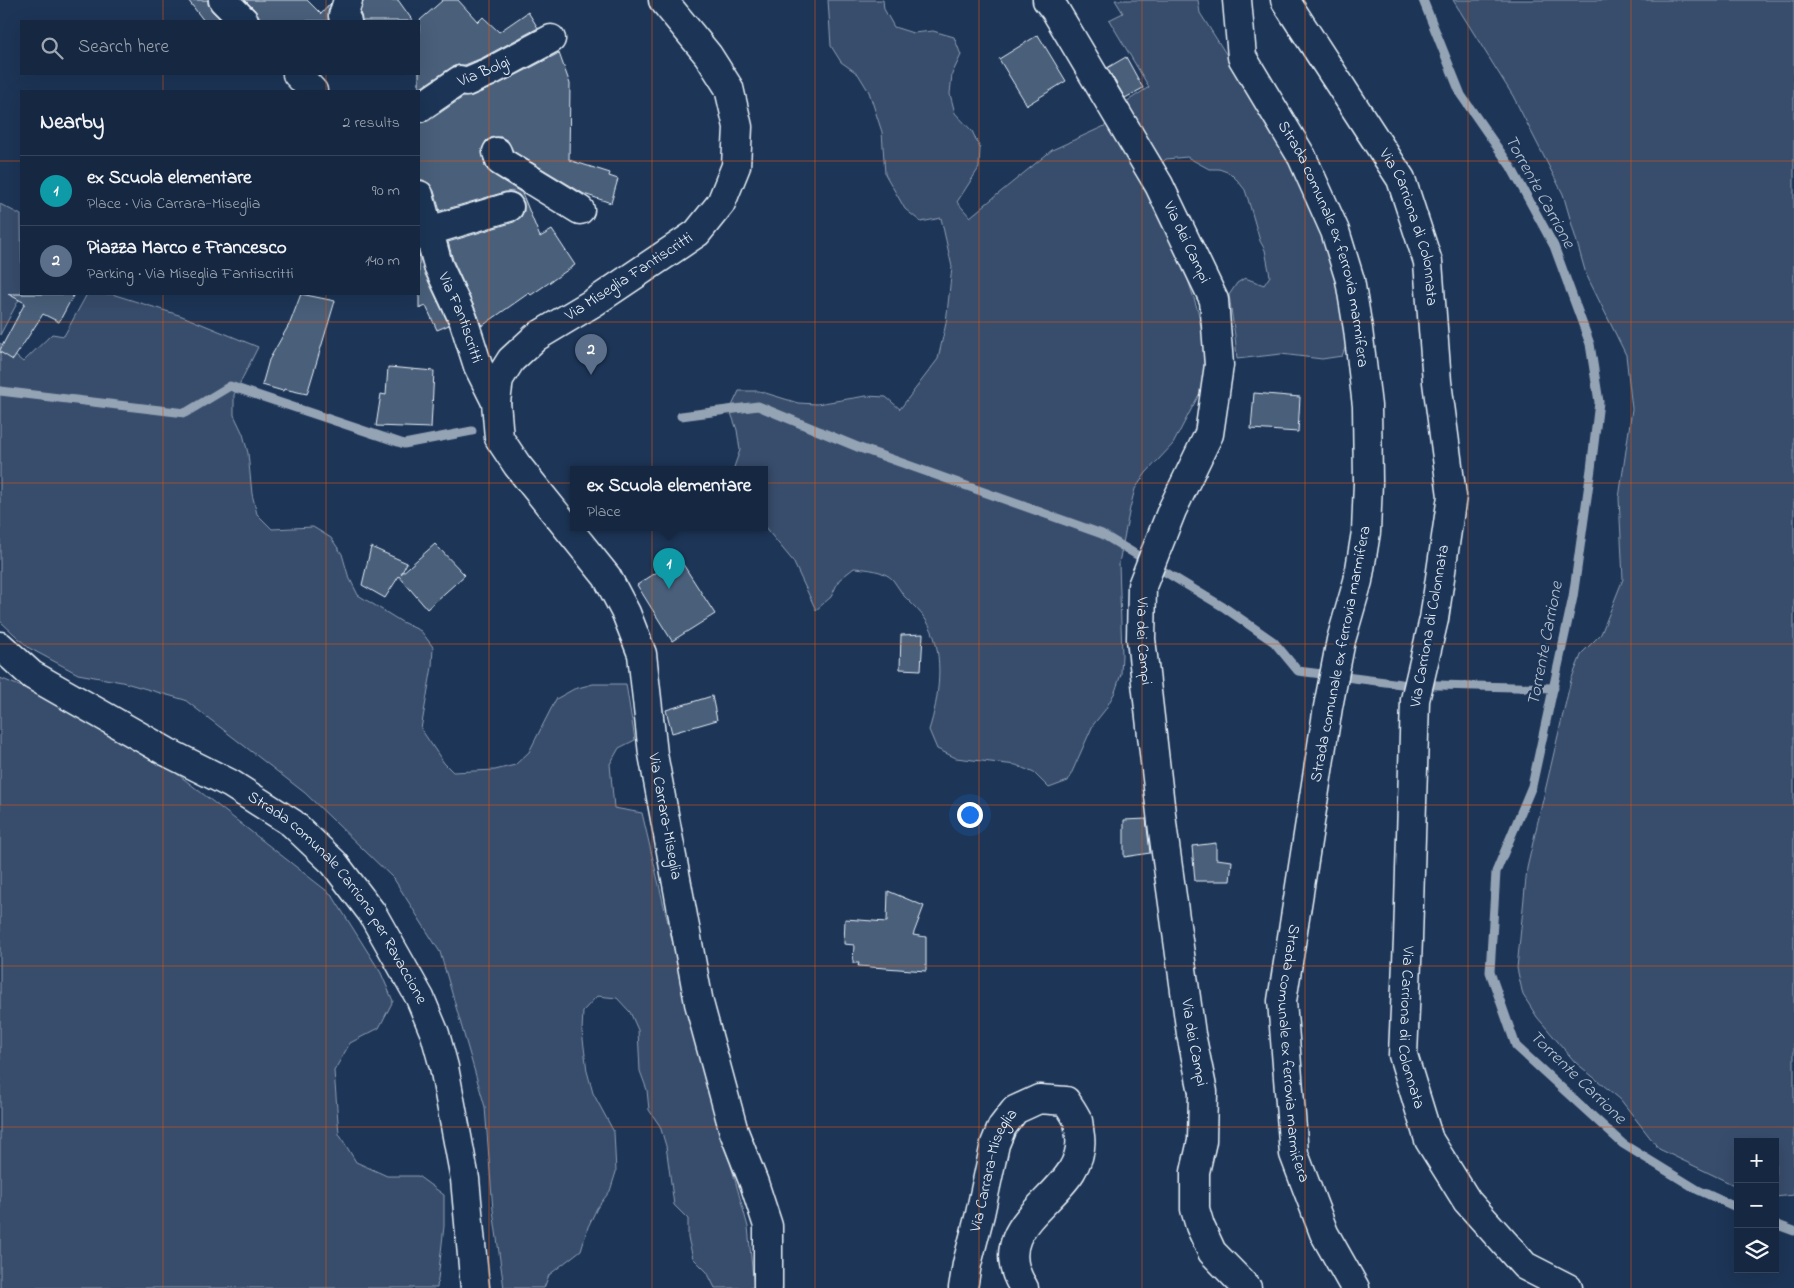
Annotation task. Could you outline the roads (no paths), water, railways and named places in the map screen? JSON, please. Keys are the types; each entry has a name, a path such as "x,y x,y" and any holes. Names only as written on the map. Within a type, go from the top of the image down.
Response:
{"street":[{"path":"223,0 243,20"},
{"path":"346,20 343,16 348,0"},
{"name":"Via Miseglia Fantiscritti","path":"498,390 511,360 536,337 596,301 697,233 721,203 736,166 738,126 729,88 708,55 663,0"},
{"name":"Via dei Campi","path":"1047,0 1055,10 1159,184 1214,300 1218,365 1209,434 1172,510 1142,586 1141,639 1163,831 1190,1034 1203,1092 1202,1141 1195,1172 1195,1209 1200,1226 1212,1252 1247,1288"},
{"name":"Strada comunale ex ferrovia marmifera","path":"1237,0 1242,57 1302,157 1335,232 1350,280 1367,406 1368,482 1366,532 1358,582 1341,640 1328,707 1282,1001 1294,1154 1324,1233 1355,1288"},
{"name":"Via Carriona di Colonnata","path":"1285,0 1401,179 1428,262 1437,382 1452,496 1434,620 1414,700 1403,1054 1429,1140 1467,1201 1525,1266 1568,1288"},
{"name":"Via Bolgi","path":"420,107 460,80 466,82 489,72 551,39"},
{"path":"497,152 500,161 580,210"},
{"name":"Via Fantiscritti","path":"420,199 438,265 463,319 478,366 498,390"},
{"path":"429,231 509,207"},
{"name":"Via Carrara-Miseglia","path":"498,390 499,438 517,466 570,531"},
{"name":"Via Carrara-Miseglia","path":"570,531 607,576 626,613 642,654 653,754 699,1002 734,1132 768,1226 768,1288"},
{"name":"Strada comunale Carriona per Ravaccione","path":"0,646 32,675 167,752 231,784 292,823 334,863 372,913 420,998 435,1034 444,1068 465,1179 475,1288"},
{"name":"Via Carrara-Miseglia","path":"963,1288 995,1144 1002,1127 1016,1110 1039,1099 1066,1101 1078,1122 1081,1143 1074,1169 1026,1221 1013,1250 1013,1264 1017,1277 1024,1288"}],"waterway":[{"name":"Torrente Carrione","path":"1423,0 1461,95 1511,167 1554,246 1590,344 1599,402 1573,597 1532,786 1496,872 1490,972 1516,1046 1623,1144 1698,1190 1734,1206"},
{"path":"0,391 185,413 230,386 404,444 472,431"},
{"path":"681,416 758,406 860,448 1102,534 1225,608 1274,642 1298,671 1401,684 1554,688"},
{"name":"Torrente Carrione","path":"1779,1225 1794,1231"}],"place":[{"name":"Piazza Marco e Francesco","path":"591,375"},
{"name":"ex Scuola elementare","path":"669,589"}]}
